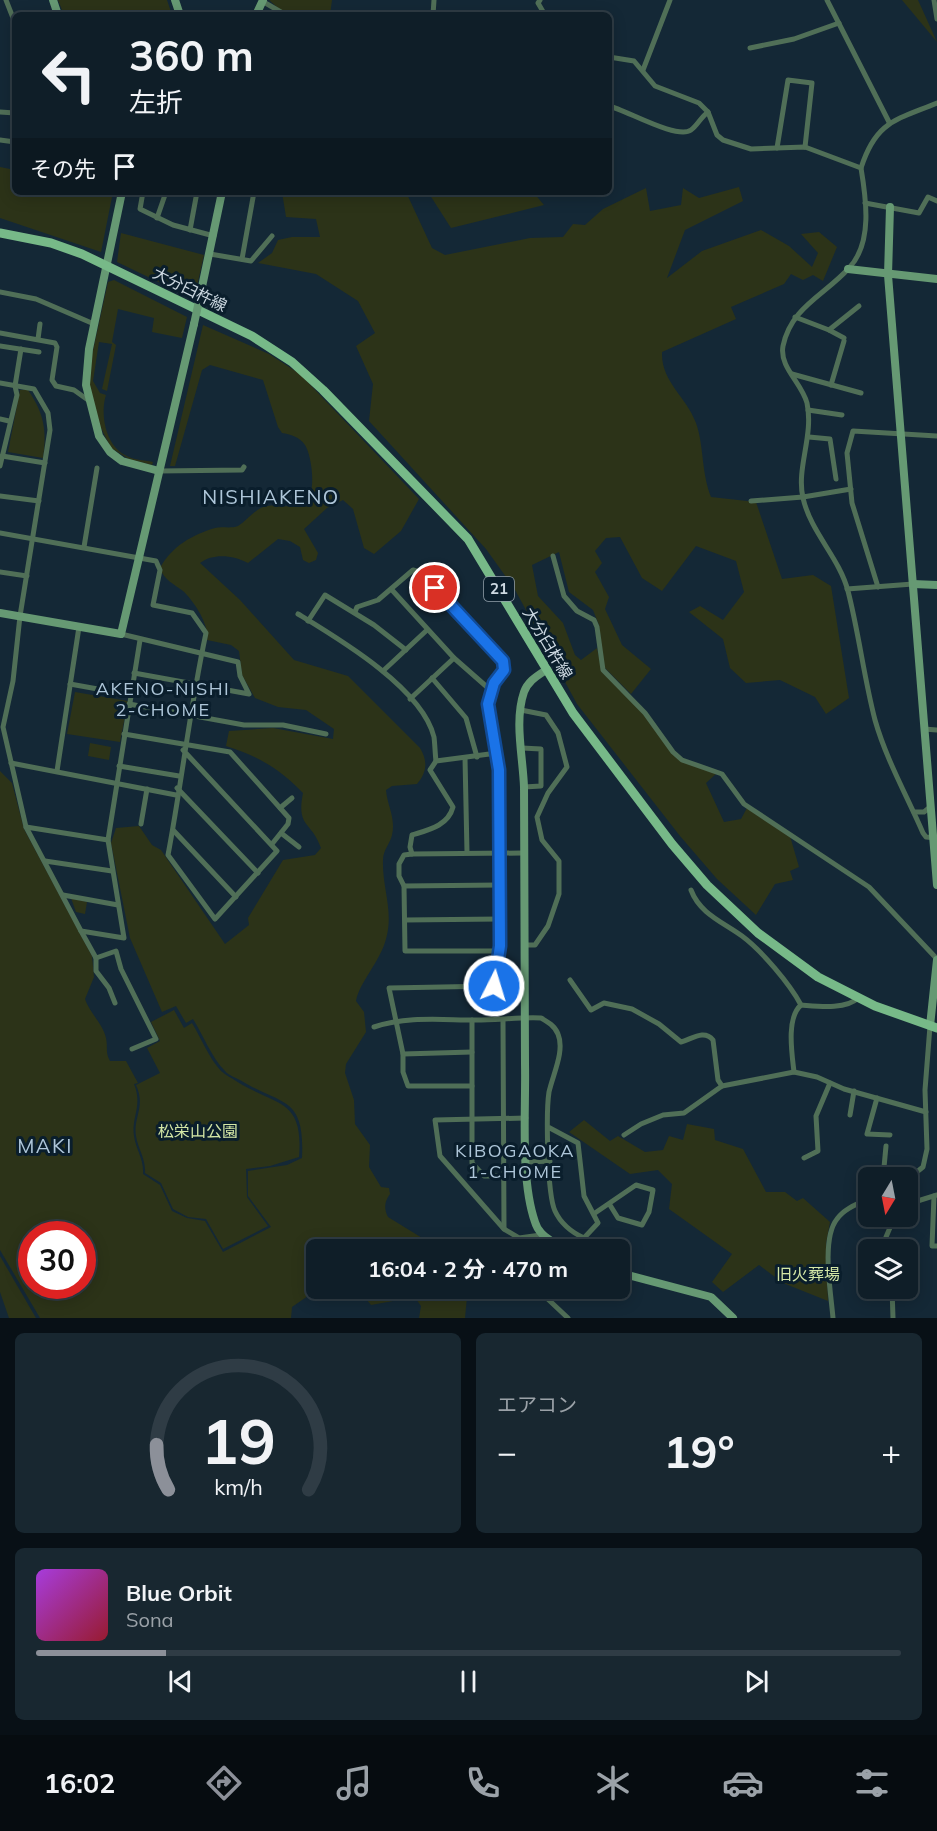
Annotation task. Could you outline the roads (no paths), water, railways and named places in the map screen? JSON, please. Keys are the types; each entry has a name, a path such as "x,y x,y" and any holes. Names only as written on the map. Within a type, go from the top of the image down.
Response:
{"main road":[{"name":"大分臼杵線","path":"0,233 63,246 107,266 252,336 277,351 310,378 460,530 486,566 546,670 597,748 707,885 780,951 818,977 858,998 935,1027"}],"street":[{"path":"6,0 12,15"},
{"path":"643,70 670,0"},
{"path":"827,0 889,122"},
{"path":"934,0 937,19"},
{"path":"263,1 281,12"},
{"path":"750,48 794,39 839,23"},
{"path":"612,57 634,61 655,86 699,103 708,112 717,135 723,140 751,149 805,147 861,168"},
{"path":"777,148 788,80 812,83 805,147"},
{"path":"935,838 922,833 876,722 847,590 831,555 813,528 803,497 803,476 809,437 808,410 801,387 783,358 783,345 795,317 811,300 848,269 860,248 866,203 861,168 869,145 889,122 937,103"},
{"path":"612,106 658,126 681,132 691,130 708,112"},
{"path":"121,195 94,324 86,374 88,400 99,436 110,452 122,461 159,471 242,470 244,467"},
{"path":"142,195 140,209 157,218 214,236"},
{"path":"157,218 165,195"},
{"path":"190,230 196,195"},
{"path":"121,634 194,324 221,195"},
{"path":"242,259 253,195"},
{"path":"866,203 919,213 928,197 937,201"},
{"path":"890,207 888,275 937,885"},
{"path":"210,254 251,261 272,236"},
{"path":"848,269 937,279"},
{"path":"0,292 36,299 94,324"},
{"path":"829,330 859,306"},
{"path":"795,317 829,330 844,339 831,385"},
{"path":"38,339 40,324"},
{"path":"0,333 52,341 57,347 52,380 56,386 74,390 88,400"},
{"path":"0,346 39,352"},
{"path":"0,466 17,395 15,386 21,349"},
{"path":"792,374 861,393"},
{"path":"0,383 34,389 48,414 50,430 20,616 13,681 3,727 26,827 96,958 96,971 110,988 115,1003"},
{"path":"808,410 842,415"},
{"path":"0,419 9,421"},
{"path":"878,587 852,503 847,453 854,431 937,436"},
{"path":"809,437 830,439 836,479"},
{"path":"2,456 45,463"},
{"path":"84,547 97,468"},
{"path":"751,501 803,497 850,489"},
{"path":"0,496 39,501"},
{"path":"0,533 139,556 156,561 160,570 153,605 192,612 205,629 195,683 179,776 168,855 215,919 277,851 184,747"},
{"path":"553,556 564,596 577,611 594,620 603,670 645,713 673,752 682,760 722,774 744,804 869,887 937,960 935,1027 925,1090 927,1126 922,1167 918,1170"},
{"path":"355,612 357,607 378,600 392,590 413,570 420,572 503,661 504,670 494,683 488,704 496,753 500,919 500,946 497,951 494,986 389,988 403,1054 403,1072 408,1086 472,1086"},
{"path":"0,572 27,576"},
{"path":"847,590 913,584 937,585"},
{"path":"392,590 454,658 487,687 491,695"},
{"path":"309,621 325,595 355,612 406,650"},
{"path":"0,613 121,634 140,640 201,651 204,655 238,662 240,676 249,694 134,673"},
{"path":"298,614 383,671 425,717 434,737 436,760 430,770 453,807 451,815 438,826 412,835 410,847 412,854"},
{"path":"57,771 79,627"},
{"path":"383,671 427,630"},
{"path":"81,931 124,938 108,840 140,640"},
{"path":"410,699 454,658"},
{"path":"541,1235 534,1221 525,1118 522,852 524,787 521,710 524,691 532,679 546,670"},
{"path":"432,678 466,718 477,757"},
{"path":"70,684 130,695"},
{"path":"129,704 244,725 283,725 326,735"},
{"path":"521,710 546,715 558,733 567,767 548,793 537,817 542,840 559,861 559,894 548,926 536,945 524,945"},
{"path":"924,729 937,730"},
{"path":"124,734 184,747 230,752 289,818 272,844"},
{"path":"522,748 541,749 541,786 524,787"},
{"path":"436,760 496,753"},
{"path":"465,758 467,852"},
{"path":"11,763 147,789 177,792 258,873"},
{"path":"119,766 179,776"},
{"path":"141,824 147,789"},
{"path":"280,808 292,798"},
{"path":"914,813 924,812 930,807"},
{"path":"26,827 108,840"},
{"path":"173,831 236,897"},
{"path":"281,833 299,847"},
{"path":"497,951 405,951 405,886 399,876 399,864 404,855 412,854 522,852"},
{"path":"45,861 112,871"},
{"path":"405,886 499,885"},
{"path":"691,890 696,905 744,938 774,969 801,1005"},
{"path":"63,895 118,904"},
{"path":"405,920 500,919"},
{"path":"96,958 116,951 121,969 156,1039 132,1049"},
{"path":"570,980 591,1010 604,1004 633,1009 659,1024 681,1042 702,1034 710,1035 713,1040 718,1080 722,1086"},
{"path":"794,1072 792,1031 796,1009 801,1005 845,1004 854,1002 858,998"},
{"path":"374,1027 396,1019 541,1018 557,1032 559,1054 548,1101 548,1127 553,1208 561,1222 584,1238 598,1223 595,1213 584,1196 578,1143 548,1127"},
{"path":"472,1020 472,1163 484,1176 504,1176"},
{"path":"503,1020 504,1229"},
{"path":"403,1054 472,1052"},
{"path":"624,1135 641,1124 663,1115 684,1113 722,1086 794,1072 818,1077 854,1091 926,1112"},
{"path":"804,1158 818,1151 816,1116 830,1083"},
{"path":"850,1115 854,1091"},
{"path":"877,1098 867,1134 890,1135"},
{"path":"525,1118 435,1120 436,1142 440,1156 504,1229 519,1238 541,1235 549,1239"},
{"path":"927,1126 937,1126"},
{"path":"884,1167 886,1146"},
{"path":"527,1161 550,1161"},
{"path":"595,1213 610,1205 636,1185 653,1190 649,1212 642,1225 618,1218 610,1205"},
{"path":"918,1201 936,1195 932,1246 937,1246"},
{"path":"833,1318 830,1236 835,1221 844,1211 858,1203"},
{"path":"630,1276 711,1297 718,1301 733,1318"},
{"path":"548,1299 568,1318"},
{"path":"892,1299 893,1318"}],"district":[{"name":"NISHIAKENO","path":"271,497"},
{"name":"AKENO-NISHI 2-CHOME","path":"163,699"},
{"name":"MAKI","path":"45,1146"},
{"name":"KIBOGAOKA 1-CHOME","path":"515,1161"}],"park label":[{"name":"松栄山公園","path":"198,1131"},
{"name":"旧火葬場","path":"808,1274"}]}
